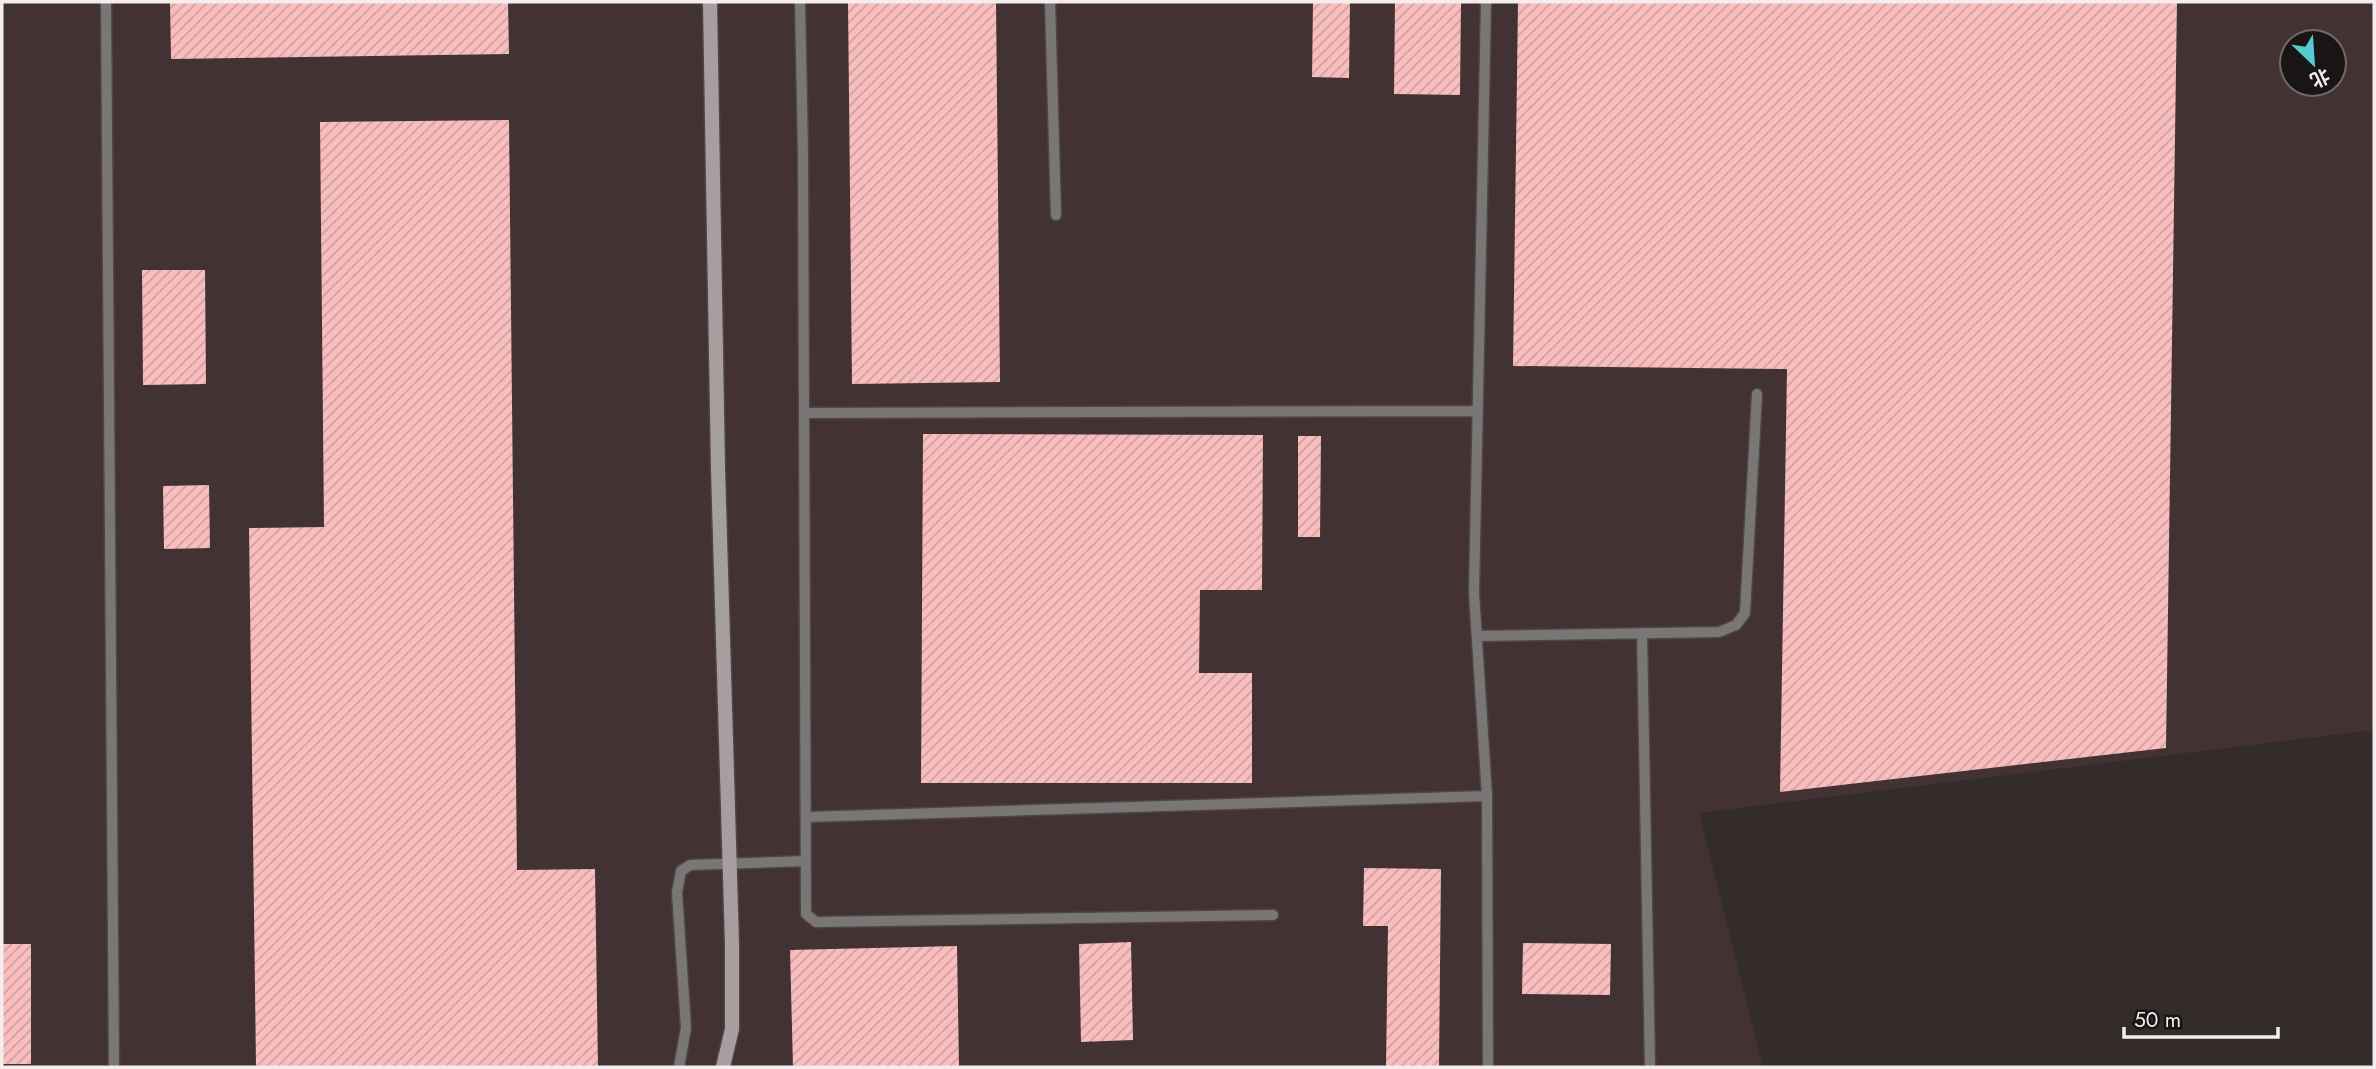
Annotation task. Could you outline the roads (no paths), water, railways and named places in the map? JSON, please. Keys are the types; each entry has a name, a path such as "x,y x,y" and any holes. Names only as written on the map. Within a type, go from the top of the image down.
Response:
{"street":[{"path":"710,2 718,456 733,1012 723,1067"}],"lane":[{"path":"106,2 114,1067"},
{"path":"800,2 806,914 816,922 1273,915"},
{"path":"1051,2 1056,215"},
{"path":"1486,2 1474,593 1487,796 1488,1067"},
{"path":"1476,636 1719,632 1736,625 1745,613 1757,394"},
{"path":"804,413 1478,411"},
{"path":"1642,633 1650,1067"},
{"path":"806,817 1487,796"},
{"path":"679,1067 686,1028 677,892 681,871 690,865 806,861"}]}
